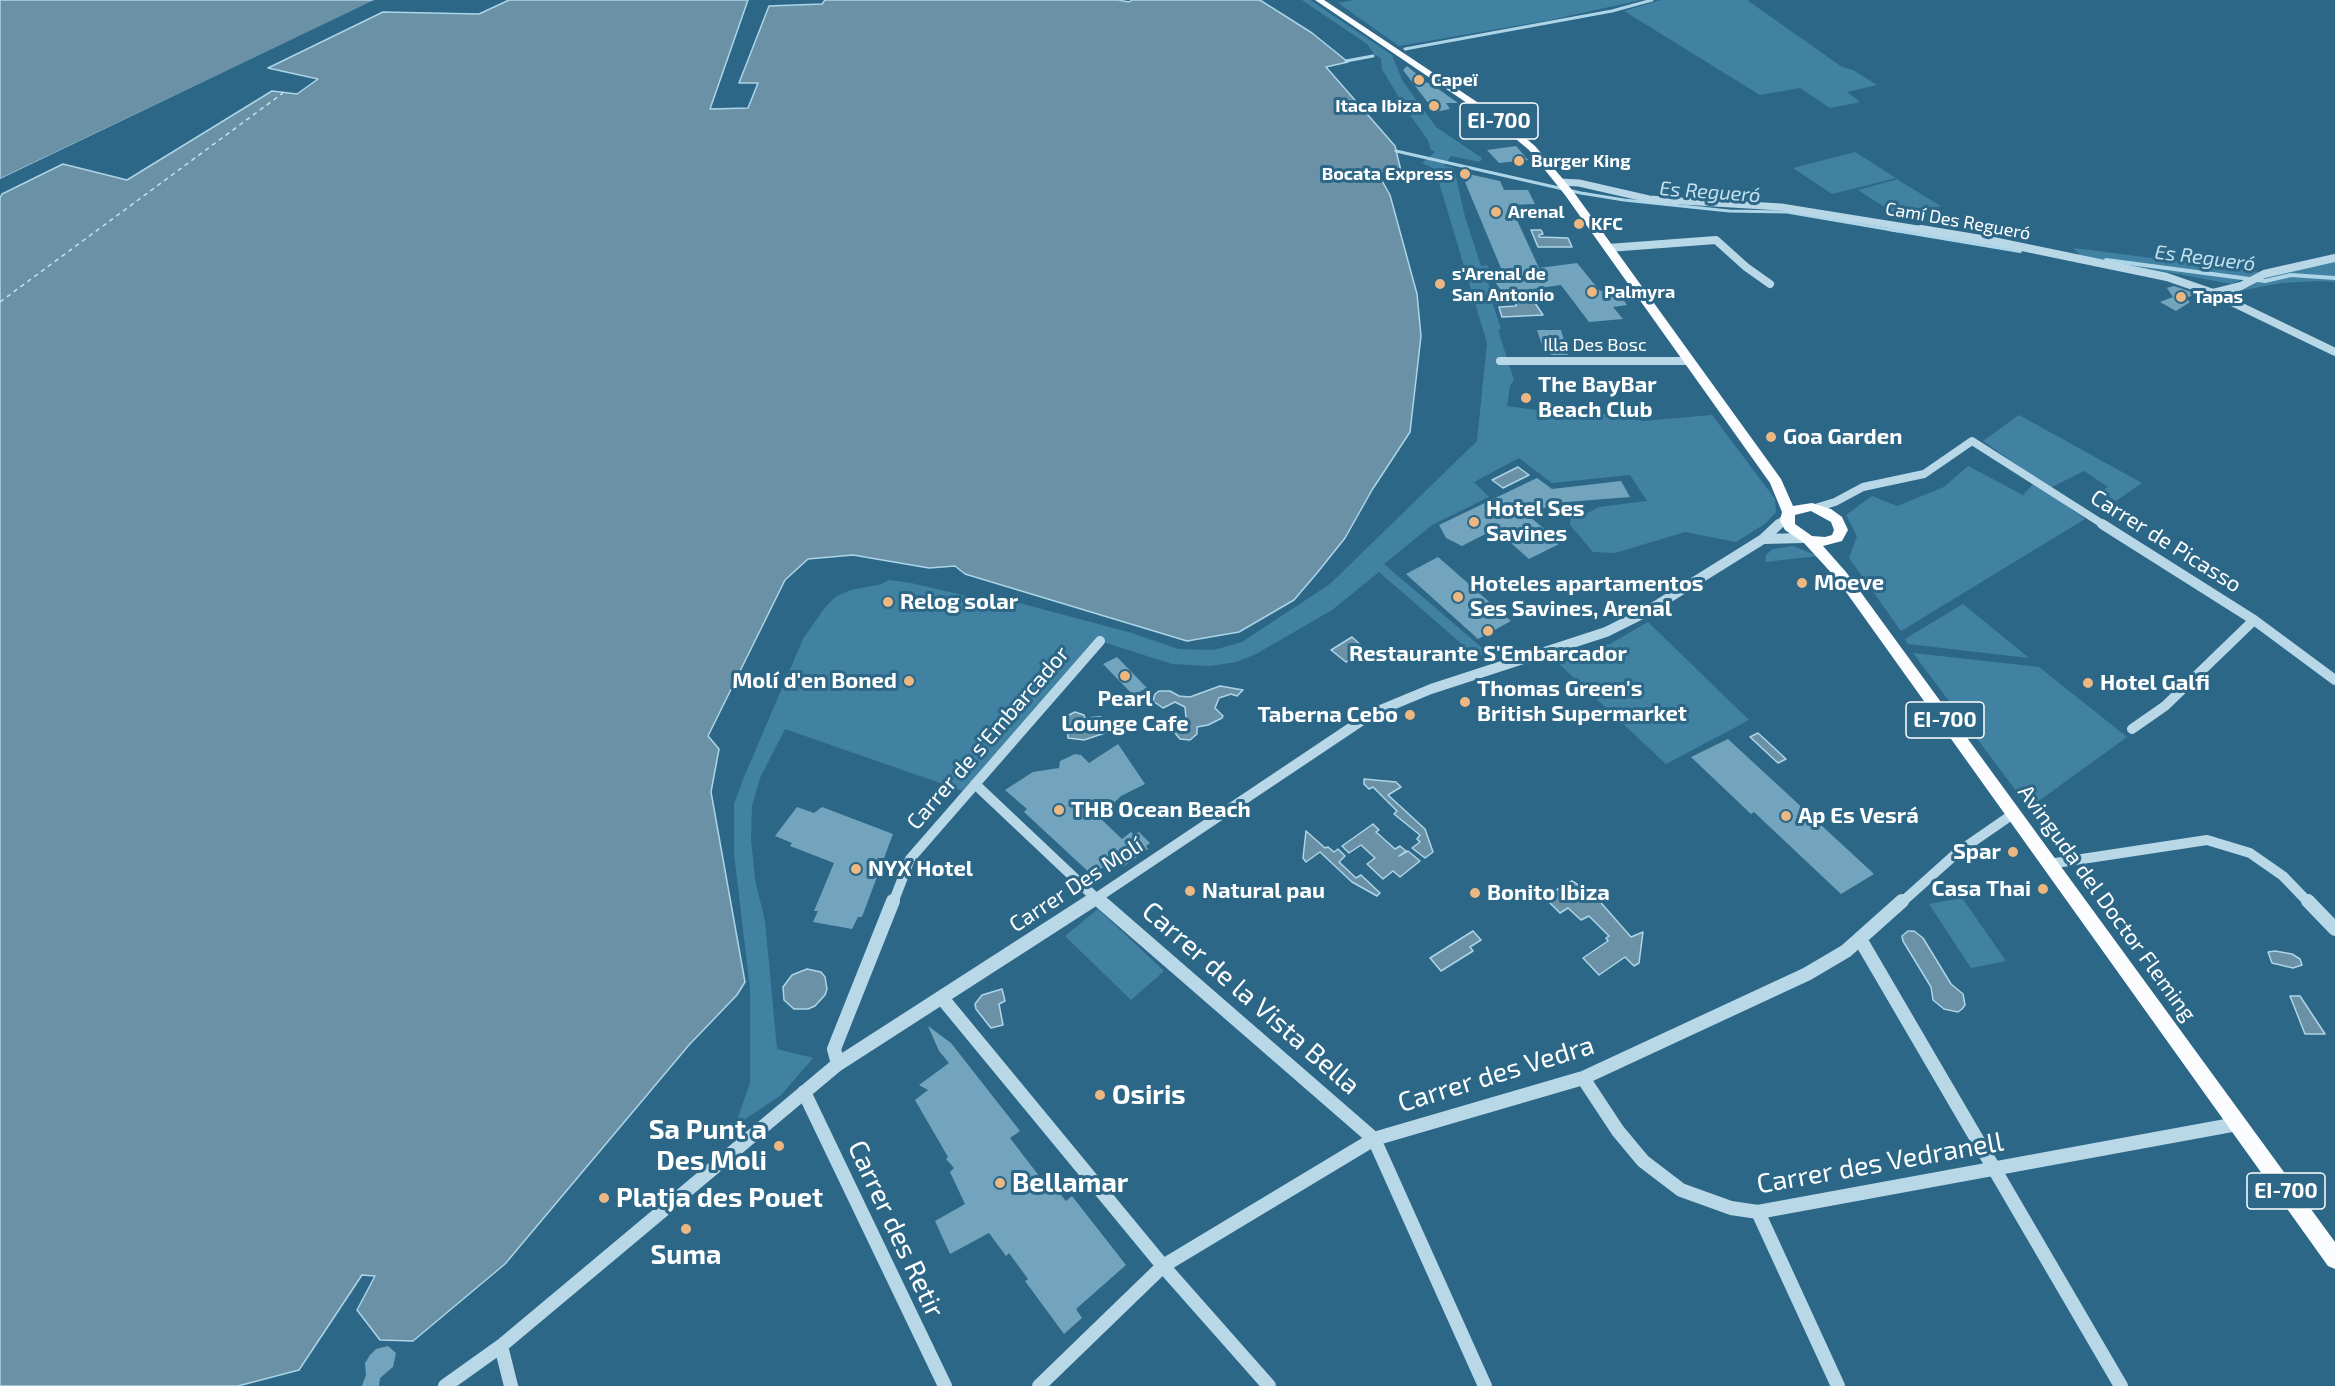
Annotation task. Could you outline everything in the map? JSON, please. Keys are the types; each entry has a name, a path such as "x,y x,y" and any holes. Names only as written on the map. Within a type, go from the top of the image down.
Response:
{"main road":[{"name":"Avinguda del Doctor Fleming","path":"1318,0 1501,122 1532,148 1564,187 1776,482 1788,514 1790,528 1806,539 1841,575 2335,1259"},
{"name":"Avinguda del Doctor Fleming","path":"1776,482 1813,508 1826,512 1837,520"},
{"path":"1788,514 1798,508 1813,508"},
{"path":"1806,539 1831,541 1840,535 1840,525 1837,520"},
{"name":"Avinguda del Doctor Fleming","path":"1831,541 1841,575"}],"street":[{"name":"Camí Des Regueró","path":"1564,187 1578,183 1648,199 1735,207 1781,207 1993,241 2167,277 2213,293 2335,352"},
{"path":"1608,249 1716,240 1746,267 1770,284"},
{"path":"2213,293 2247,284 2258,276 2335,258"},
{"name":"Illa Des Bosc","path":"1500,361 1689,361"},
{"name":"Carrer de Picasso","path":"1840,499 1863,487 1924,474 1971,441 2254,620 2335,680"},
{"path":"1813,508 1840,499 1837,520"},
{"name":"Carrer Des Molí","path":"445,1386 501,1346 838,1064 1096,898 1373,713 1431,688 1606,632 1646,612 1763,539 1788,514"},
{"name":"Carrer Des Molí","path":"1763,539 1783,537 1806,539"},
{"path":"2132,729 2165,706 2254,620"},
{"name":"Carrer de s'Embarcador","path":"838,1064 834,1049 910,859 1100,641"},
{"name":"Carrer de la Vista Bella","path":"975,784 1096,898 1374,1139 1485,1386"},
{"name":"Carrer des Vedra","path":"1039,1386 1163,1266 1374,1139 1583,1078 1807,974 1846,951 1958,852 2013,814"},
{"path":"2049,864 2207,840 2250,853 2283,876 2335,929"},
{"path":"1860,939 2121,1386"},
{"path":"942,998 1163,1266 1269,1386"},
{"name":"Carrer des Vedranell","path":"1583,1078 1618,1131 1643,1161 1681,1190 1731,1208 1758,1212 2237,1124"},
{"name":"Carrer des Retir","path":"804,1092 945,1386"},
{"path":"1758,1212 1838,1386"},
{"path":"501,1346 511,1386"}],"shaded area":[{"path":"0,0 374,0 375,1 0,179"},
{"path":"509,0 748,0 710,109 748,108 758,83 739,83 769,6 822,4 825,0 1118,0 1129,2 1132,0 1260,0 1312,33 1348,62 1326,67 1395,146 1401,171 1377,172 1390,195 1417,294 1421,336 1410,432 1372,490 1345,538 1294,600 1239,632 1187,641 965,574 955,566 929,568 853,555 808,559 785,580 708,736 719,749 711,792 745,982 737,995 689,1045 505,1264 413,1341 380,1340 357,1310 375,1276 362,1275 299,1370 238,1386 0,1386 0,198 2,194 63,164 127,180 272,91 297,94 318,79 268,68 383,12 479,14"},
{"path":"1302,0 1310,0 1392,55 1402,80 1436,127 1482,158 1480,162 1451,156 1444,166 1454,168 1465,217 1481,266 1487,265 1491,271 1481,274 1496,295 1490,295 1501,329 1498,330 1514,380 1510,386 1507,406 1543,411 1546,403 1643,421 1712,415 1775,499 1776,512 1766,523 1736,542 1685,532 1615,553 1593,552 1570,525 1571,515 1586,514 1599,507 1647,501 1630,475 1552,483 1519,458 1474,482 1489,497 1432,525 1384,564 1487,652 1477,657 1379,572 1332,610 1256,654 1236,662 1210,666 1172,664 1097,640 963,791 785,729 760,778 752,806 751,838 755,880 765,921 777,1049 813,1058 781,1095 735,1126 750,1083 750,989 734,853 734,804 803,639 826,606 837,596 851,590 882,584 889,580 1005,605 1008,600 1132,633 1178,649 1214,650 1242,642 1330,584 1477,441 1487,343 1435,169 1422,163 1435,152 1431,150 1428,140 1407,111 1382,69 1381,58 1375,55 1367,44"},
{"path":"1354,0 1641,0 1550,20 1399,46 1338,3"},
{"path":"1661,0 1747,0 1842,67 1853,70 1877,85 1847,92 1860,102 1830,108 1800,88 1760,95 1624,11"},
{"path":"1855,152 1896,178 1832,194 1793,168"},
{"path":"1898,179 1941,206 1900,217 1858,190"},
{"path":"1531,230 1541,230 1543,234 1539,237 1568,238 1572,247 1538,247"},
{"path":"2073,248 2260,272 2231,284 2081,256"},
{"path":"2335,260 2335,282 2281,283 2224,294 2251,286 2260,279"},
{"path":"1531,297 1543,315 1502,317 1499,307 1516,306 1515,299"},
{"path":"2019,415 2142,483 2116,501 2100,491 2108,487 2084,471 2050,488 1983,441"},
{"path":"1968,466 2023,495 2034,483 2085,519 1901,631 1849,558 1857,536 1846,515 1872,496 1897,506 1944,487"},
{"path":"1518,467 1529,475 1503,488 1492,480"},
{"path":"1793,546 1818,556 1765,562 1766,555 1773,549"},
{"path":"1963,604 2029,658 1908,644 1905,639"},
{"path":"1648,622 1749,720 1666,764 1557,662 1610,644"},
{"path":"1352,637 1366,650 1346,662 1331,650"},
{"path":"1913,653 2039,667 2127,737 2029,808"},
{"path":"1220,686 1243,690 1237,696 1231,694 1219,698 1215,708 1223,716 1222,718 1208,725 1197,727 1197,734 1190,740 1180,739 1175,733 1177,725 1186,718 1185,707 1175,702 1163,708 1153,701 1155,694 1159,691 1170,691 1179,696 1190,697"},
{"path":"1075,712 1084,715 1085,718 1100,717 1106,720 1109,724 1108,732 1084,740 1068,738 1066,719"},
{"path":"1758,733 1786,759 1778,763 1750,737"},
{"path":"1364,779 1396,782 1401,787 1388,795 1425,829 1433,852 1425,858 1412,848 1420,842 1417,839 1420,835 1394,814 1397,811 1373,787 1369,789 1364,784"},
{"path":"1373,824 1379,830 1376,832 1395,849 1400,846 1406,851 1399,856 1408,851 1420,861 1400,877 1393,871 1383,879 1367,864 1375,858 1361,845 1349,853 1342,846"},
{"path":"1306,831 1325,848 1328,847 1334,852 1338,849 1345,856 1339,862 1356,878 1361,875 1380,893 1377,896 1352,882 1320,852 1306,862 1303,858"},
{"path":"1572,881 1595,896 1631,937 1643,932 1639,963 1634,966 1625,957 1599,975 1583,958 1608,941 1606,938 1609,936 1589,916 1581,920 1568,908 1560,913 1544,897"},
{"path":"1962,898 2006,961 1971,968 1929,904"},
{"path":"1098,909 1164,971 1131,1000 1065,936"},
{"path":"1473,931 1481,940 1470,947 1473,951 1441,971 1430,958"},
{"path":"1908,931 1914,931 1923,938 1951,984 1963,994 1965,1005 1958,1012 1944,1009 1933,1000 1931,987 1903,941 1902,936"},
{"path":"2268,952 2292,954 2300,959 2302,965 2293,968 2272,963"},
{"path":"807,969 821,972 825,977 827,989 825,995 815,1006 808,1009 794,1009 784,1000 783,987 792,975"},
{"path":"1002,989 1005,1001 999,1004 1003,1025 991,1028 976,1009 975,1004 982,995"},
{"path":"2290,996 2300,996 2325,1034 2305,1034"}],"pier":[{"path":"377,0 377,3 0,182 0,179"}],"building":[{"path":"1407,66 1427,83 1458,103 1446,103 1450,109 1435,112 1403,70"},
{"path":"1516,146 1528,160 1499,163 1487,150"},
{"path":"1464,173 1500,181 1504,190 1528,190 1535,204 1510,205 1539,268 1577,263 1600,291 1616,289 1627,305 1613,307 1623,319 1589,322 1561,285 1503,293 1490,275 1503,273 1465,182 1468,181"},
{"name":"Tapas","path":"2174,286 2197,294 2185,298 2190,302 2176,311 2160,302 2173,297 2167,288"},
{"path":"1537,330 1561,330 1568,355 1551,355 1550,351 1544,351"},
{"name":"Hotel Ses Savines","path":"1537,478 1552,489 1621,481 1630,497 1554,503 1529,516 1561,543 1529,559 1495,529 1462,546 1446,538 1439,525"},
{"name":"Hoteles apartamentos Ses Savines, Arenal","path":"1438,557 1511,621 1478,639 1406,574"},
{"name":"Pearl Lounge Cafe","path":"1117,657 1147,688 1133,695 1103,664"},
{"name":"Ap Es Vesrá","path":"1728,739 1874,874 1841,894 1754,812 1751,814 1691,757"},
{"name":"THB Ocean Beach","path":"1118,744 1145,784 1121,796 1099,817 1122,839 1131,832 1134,835 1139,832 1150,843 1146,846 1148,849 1123,867 1120,864 1114,868 1109,863 1092,875 1024,812 1027,809 1005,790 1033,772 1059,768 1060,761 1075,754 1081,755 1089,763"},
{"name":"NYX Hotel","path":"797,807 814,813 822,807 893,834 862,917 858,917 852,929 813,922 818,911 814,911 834,863 790,846 792,843 775,836"},
{"name":"Bellamar","path":"928,1026 951,1043 1020,1131 1010,1138 1046,1185 1050,1182 1066,1201 1072,1196 1126,1265 1076,1309 1082,1318 1064,1334 1025,1281 1028,1279 1009,1253 1006,1256 989,1233 950,1254 935,1221 965,1204 950,1172 954,1168 946,1159 948,1157 915,1100 928,1090 919,1085 949,1063 939,1051"},
{"path":"388,1346 396,1353 393,1367 380,1378 379,1386 362,1386 366,1375 365,1363 370,1355 376,1349"}],"waterway":[{"path":"1405,49 1612,11 1652,0"},
{"path":"1346,61 1373,56"},
{"name":"Es Regueró","path":"1396,151 1581,193 1624,200 1729,211 1787,212 1898,231"},
{"name":"Es Regueró","path":"1889,229 2020,251"},
{"name":"Es Regueró","path":"2106,260 2265,281 2291,275 2335,278"}],"ferry route":[{"path":"0,302 283,93"}],"place":[{"name":"Capeï","path":"1419,80"},
{"name":"Itaca Ibiza","path":"1434,106"},
{"name":"Burger King","path":"1519,161"},
{"name":"Bocata Express","path":"1465,174"},
{"name":"Arenal","path":"1496,212"},
{"name":"KFC","path":"1579,224"},
{"name":"s'Arenal de San Antonio","path":"1440,284"},
{"name":"Palmyra","path":"1592,292"},
{"name":"Tapas","path":"2181,297"},
{"name":"The BayBar Beach Club","path":"1526,398"},
{"name":"Goa Garden","path":"1771,437"},
{"name":"Hotel Ses Savines","path":"1474,522"},
{"name":"Moeve","path":"1802,583"},
{"name":"Hoteles apartamentos Ses Savines, Arenal","path":"1458,597"},
{"name":"Relog solar","path":"888,602"},
{"name":"Restaurante S'Embarcador","path":"1488,631"},
{"name":"Pearl Lounge Cafe","path":"1125,676"},
{"name":"Molí d'en Boned","path":"909,681"},
{"name":"Hotel Galfi","path":"2088,683"},
{"name":"Thomas Green's British Supermarket","path":"1465,702"},
{"name":"Taberna Cebo","path":"1410,715"},
{"name":"THB Ocean Beach","path":"1059,810"},
{"name":"Ap Es Vesrá","path":"1786,816"},
{"name":"Spar","path":"2013,852"},
{"name":"NYX Hotel","path":"856,869"},
{"name":"Casa Thai","path":"2043,889"},
{"name":"Natural pau","path":"1190,891"},
{"name":"Bonito Ibiza","path":"1475,893"},
{"name":"Osiris","path":"1100,1095"},
{"name":"Sa Punt a Des Moli","path":"779,1146"},
{"name":"Bellamar","path":"1000,1183"},
{"name":"Platja des Pouet","path":"604,1198"},
{"name":"Suma","path":"686,1229"}]}
